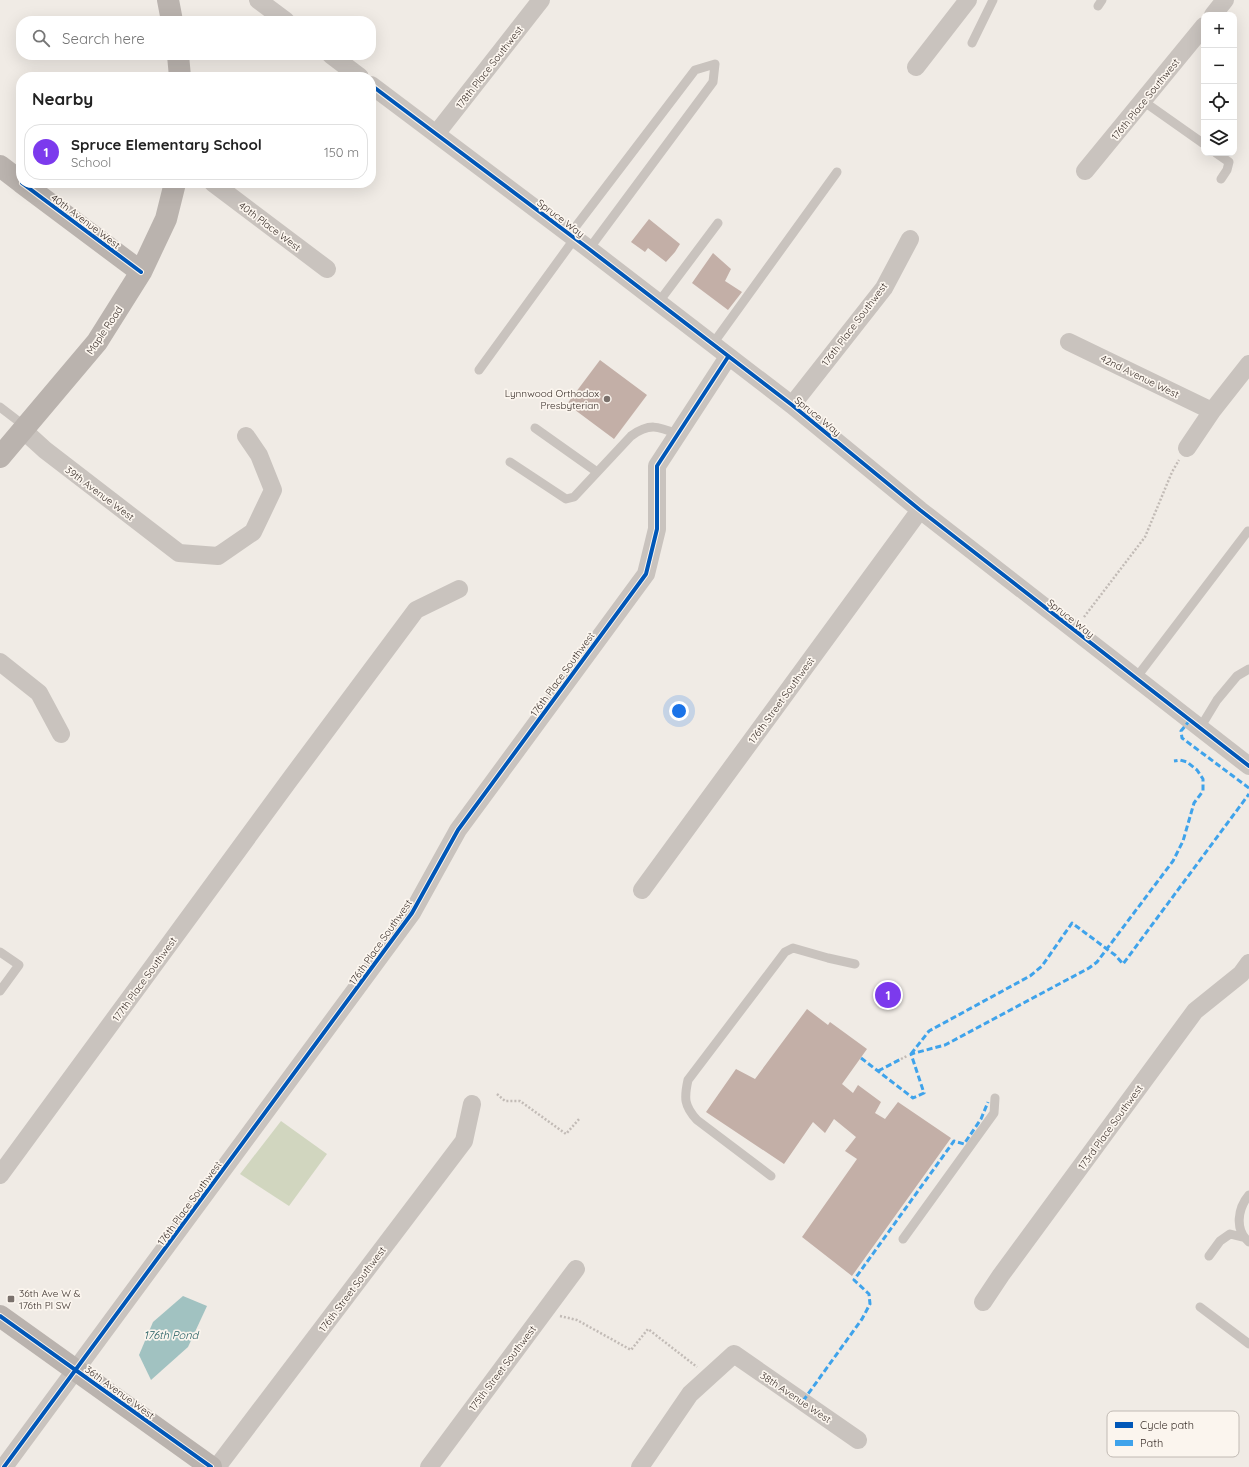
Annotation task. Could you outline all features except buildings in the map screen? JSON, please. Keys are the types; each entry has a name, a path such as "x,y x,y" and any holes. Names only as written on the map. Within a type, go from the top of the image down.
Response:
{"street":[{"path":"168,0 171,16"},
{"path":"258,0 279,16"},
{"name":"178th Place Southwest","path":"436,134 541,0"},
{"path":"916,67 968,0"},
{"path":"1215,12 1225,0"},
{"name":"176th Place Southwest","path":"1085,171 1201,30"},
{"path":"178,60 180,72"},
{"path":"338,60 353,72"},
{"name":"Spruce Way","path":"376,89 572,236 792,405 920,510 1249,766"},
{"name":"40th Avenue West","path":"0,166 16,179"},
{"name":"40th Avenue West","path":"28,188 141,272"},
{"name":"Maple Road","path":"0,457 97,342 141,272 166,219 174,188"},
{"name":"40th Place West","path":"220,188 327,269"},
{"name":"176th Place Southwest","path":"792,405 884,288 910,239"},
{"name":"42nd Avenue West","path":"1069,342 1212,411"},
{"name":"176th Place Southwest","path":"4,1467 412,913 458,830 646,574 657,529 657,466 728,356"},
{"path":"1186,448 1212,411 1249,364"},
{"name":"39th Avenue West","path":"24,428 45,450 179,553 218,556 253,532 273,490 259,456 246,436"},
{"name":"176th Street Southwest","path":"642,890 920,510"},
{"name":"177th Place Southwest","path":"0,1175 416,610 459,589"},
{"path":"0,662 39,693 61,734"},
{"name":"173rd Place Southwest","path":"983,1302 1001,1275 1195,1011 1241,974 1249,963"},
{"name":"176th Street Southwest","path":"206,1465 464,1141 472,1104"},
{"name":"175th Street Southwest","path":"429,1467 576,1270"},
{"name":"36th Avenue West","path":"0,1316 206,1465"},
{"name":"38th Avenue West","path":"707,1379 734,1354 858,1440"},
{"path":"640,1467 690,1394 707,1379"}],"lane":[{"path":"972,44 993,0"},
{"path":"479,370 572,236 695,70 715,64 713,82 589,249"},
{"path":"1143,101 1201,142"},
{"path":"1220,156 1229,162 1227,170 1221,178"},
{"path":"712,345 837,172"},
{"path":"658,303 718,223"},
{"path":"0,407 24,428"},
{"path":"510,462 566,499 574,497 631,436 645,428 652,426 678,434"},
{"path":"535,428 597,472"},
{"path":"1136,678 1248,531"},
{"path":"1200,728 1225,690 1237,676 1249,670"},
{"path":"771,1176 697,1120 690,1112 686,1103 685,1092 688,1080 784,952 793,948 854,964"},
{"path":"0,952 19,965 0,991"},
{"path":"903,1240 994,1113 995,1098"},
{"path":"1246,1240 1238,1220 1243,1203 1249,1195"},
{"path":"1209,1256 1220,1241 1230,1234 1246,1240"},
{"path":"1200,1307 1249,1344"}],"path":[{"path":"1074,630 1145,537 1172,472 1186,448"},
{"path":"901,1059 907,1056"},
{"path":"497,1094 505,1101 520,1101 566,1134 580,1118"},
{"path":"544,1312 577,1320 631,1350 648,1329 699,1368 707,1379"}],"green space":[{"path":"281,1121 327,1154 289,1206 240,1174"}],"water":[{"name":"176th Pond","path":"183,1296 207,1306 188,1347 151,1380 139,1355 153,1322"}],"marked path":[{"path":"1190,720 1181,731 1182,738 1249,788"},
{"path":"861,1058 913,1098 924,1093 911,1054 945,1045 1089,968 1097,962 1173,861 1183,841 1194,803 1203,791 1203,779 1197,770 1187,762 1180,760 1174,761"},
{"path":"911,1054 929,1031 1030,976 1042,966 1072,923 1115,955 1123,964 1249,794"},
{"path":"878,1071 901,1059"},
{"path":"803,1401 862,1319 870,1304 869,1294 854,1280 954,1141 964,1144 981,1119 988,1102"}],"cycle path":[{"path":"376,89 589,249 792,405 920,510 1249,766"},
{"path":"29,188 141,272"},
{"path":"4,1467 412,913 458,830 646,574 657,529 657,466 728,357"},
{"path":"0,1316 211,1467"}],"place":[{"name":"Lynnwood Orthodox Presbyterian","path":"607,399"},
{"name":"Spruce Elementary School","path":"888,995"},
{"name":"36th Ave W & 176th Pl SW","path":"11,1299"}]}
